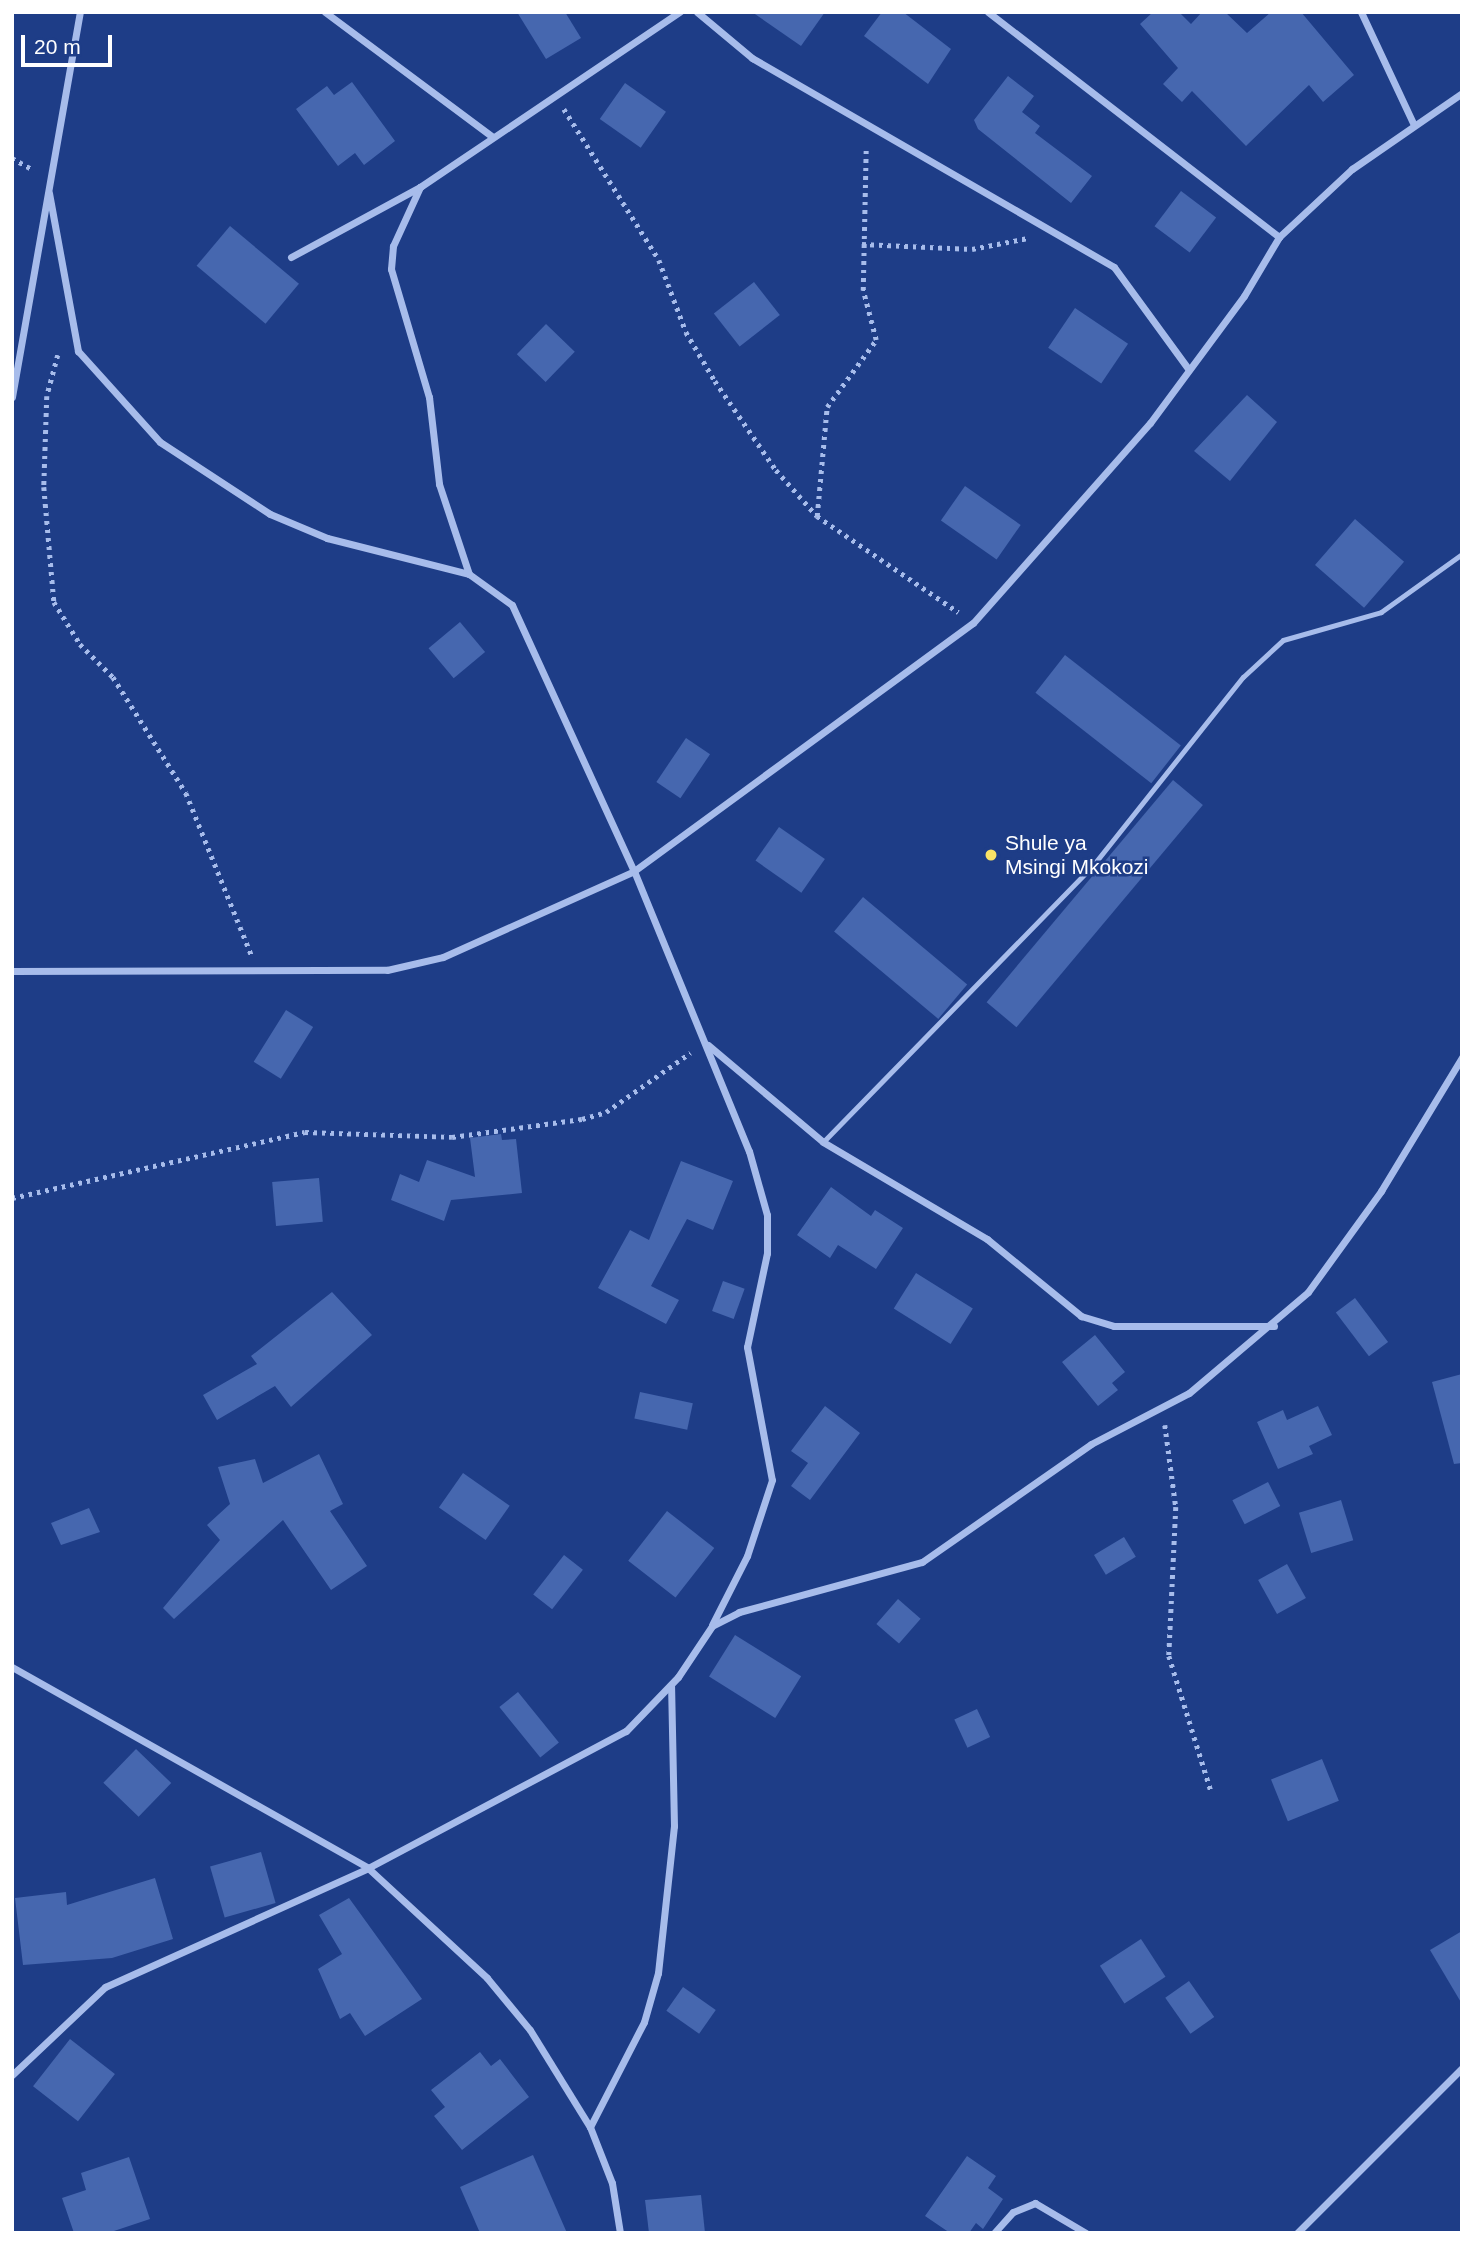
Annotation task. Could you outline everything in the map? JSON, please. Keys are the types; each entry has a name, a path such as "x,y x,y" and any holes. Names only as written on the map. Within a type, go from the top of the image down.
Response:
{"street":[{"path":"12,397 80,12"},
{"path":"325,12 493,137"},
{"path":"291,257 420,187 493,137 558,100 679,12"},
{"path":"697,12 752,58 1050,233 1114,267 1189,370"},
{"path":"988,12 1279,237"},
{"path":"1361,12 1413,123"},
{"path":"12,971 256,968 387,970 418,965 588,897 635,871 973,623 1109,473 1189,370 1279,237 1413,123 1462,93"},
{"path":"420,187 393,246 391,269 429,397 439,484 469,574"},
{"path":"12,2075 105,1987 368,1868 626,1731 671,1685 712,1626 747,1556 772,1480 747,1347 769,1238 749,1151 635,871 512,605 469,574 327,538 270,514 160,442 78,351 49,193"},
{"path":"705,1042 823,1142 986,1239 1062,1303 1097,1323 1274,1326"},
{"path":"712,1626 739,1612 922,1562 1091,1444 1163,1406 1274,1326 1308,1292 1381,1191 1462,1057"},
{"path":"12,1667 368,1868 512,2007 590,2127 612,2183 620,2233"},
{"path":"590,2127 644,2022 657,1973 674,1826 671,1685"},
{"path":"1297,2233 1462,2068"},
{"path":"994,2233 1013,2212 1035,2203 1086,2233"}],"lane":[{"path":"823,1142 1094,864 1243,677 1294,635 1381,612 1462,554"}],"path":[{"path":"558,100 659,260 686,332 715,381 776,470 817,516 973,623"},
{"path":"817,516 827,407 876,340 863,290 862,244 870,125"},
{"path":"862,244 972,249 1050,233"},
{"path":"60,349 47,396 44,487 54,602 80,644 113,677 186,793 256,968"},
{"path":"12,1198 305,1132 452,1137 582,1119 606,1112 705,1042"},
{"path":"1163,1406 1176,1507 1169,1656 1211,1791"}],"building":[{"path":"517,12 565,12 581,38 546,59"},
{"path":"752,12 825,12 801,46"},
{"path":"882,12 903,12 951,49 928,84 864,36"},
{"path":"1153,12 1179,12 1191,24 1202,12 1225,12 1247,33 1271,12 1301,12 1354,75 1323,102 1309,85 1246,146 1192,91 1182,102 1163,84 1178,68 1140,24"},
{"path":"1008,76 1034,96 1022,112 1040,126 1035,133 1092,176 1071,203 978,129 974,120"},
{"path":"352,82 395,141 364,165 355,153 338,166 296,109 327,86 334,95"},
{"path":"625,83 666,112 641,148 600,119"},
{"path":"1181,191 1216,217 1190,253 1155,226"},
{"path":"230,226 299,284 266,324 197,266"},
{"path":"754,282 780,315 740,346 714,313"},
{"path":"1075,308 1128,344 1101,384 1048,348"},
{"path":"546,324 575,352 546,382 517,354"},
{"path":"1247,395 1277,422 1230,481 1194,451"},
{"path":"965,486 1021,525 997,559 941,520"},
{"path":"1355,519 1404,562 1364,608 1315,565"},
{"path":"460,622 485,652 454,678 429,648"},
{"path":"1065,655 1181,746 1151,783 1035,693"},
{"path":"686,738 710,754 680,798 656,782"},
{"path":"1173,780 1203,805 1016,1027 987,1002"},
{"path":"779,827 825,859 801,893 755,861"},
{"path":"863,897 967,984 938,1019 834,931"},
{"path":"286,1010 313,1027 281,1079 254,1062"},
{"path":"501,1134 502,1140 516,1139 522,1193 451,1200 444,1221 391,1200 400,1174 419,1182 427,1160 475,1177 470,1138"},
{"path":"681,1161 733,1181 713,1230 687,1219 651,1286 679,1300 666,1324 598,1288 630,1230 649,1240"},
{"path":"319,1178 323,1222 276,1226 272,1182"},
{"path":"831,1187 871,1216 875,1210 903,1228 876,1269 838,1245 830,1258 797,1235"},
{"path":"916,1273 973,1309 951,1344 894,1309"},
{"path":"723,1281 745,1289 734,1319 712,1311"},
{"path":"332,1292 372,1335 291,1407 275,1386 217,1420 203,1395 257,1364 251,1356"},
{"path":"1355,1298 1388,1342 1369,1356 1336,1312"},
{"path":"1095,1335 1125,1372 1112,1383 1118,1390 1098,1406 1062,1362"},
{"path":"1462,1374 1462,1463 1454,1464 1432,1382"},
{"path":"640,1392 693,1403 687,1430 634,1418"},
{"path":"825,1406 860,1433 810,1500 791,1486 808,1463 791,1451"},
{"path":"1318,1406 1332,1435 1309,1446 1313,1454 1278,1469 1257,1422 1283,1410 1287,1420"},
{"path":"319,1454 343,1504 330,1511 367,1566 331,1590 283,1520 174,1619 163,1608 220,1540 207,1525 230,1504 218,1467 255,1459 263,1483"},
{"path":"463,1473 510,1506 486,1540 439,1507"},
{"path":"1268,1482 1280,1506 1245,1524 1232,1500"},
{"path":"1341,1500 1353,1540 1311,1553 1299,1513"},
{"path":"89,1508 100,1532 61,1545 51,1523"},
{"path":"667,1511 714,1548 675,1598 628,1561"},
{"path":"1124,1537 1136,1557 1106,1575 1094,1555"},
{"path":"564,1555 583,1570 552,1609 533,1594"},
{"path":"1287,1564 1306,1598 1277,1614 1258,1580"},
{"path":"898,1599 921,1619 899,1644 876,1624"},
{"path":"735,1635 801,1676 775,1718 709,1677"},
{"path":"518,1692 559,1743 540,1758 499,1707"},
{"path":"977,1709 990,1737 967,1748 954,1720"},
{"path":"136,1749 171,1783 139,1817 103,1783"},
{"path":"1322,1759 1339,1801 1288,1821 1271,1780"},
{"path":"261,1852 276,1903 225,1918 210,1867"},
{"path":"155,1878 173,1939 112,1958 23,1965 15,1898 66,1892 67,1905"},
{"path":"349,1898 422,1999 365,2036 350,2013 340,2019 318,1969 342,1954 319,1915"},
{"path":"1462,1931 1462,2004 1430,1950"},
{"path":"1141,1939 1166,1977 1124,2003 1100,1966"},
{"path":"1189,1981 1214,2017 1190,2034 1165,1998"},
{"path":"683,1987 716,2010 699,2034 666,2011"},
{"path":"70,2039 115,2074 78,2121 33,2086"},
{"path":"480,2052 491,2066 500,2059 529,2097 462,2150 434,2116 445,2107 431,2090"},
{"path":"533,2155 567,2233 480,2233 460,2187"},
{"path":"967,2156 996,2176 988,2188 1003,2199 983,2229 976,2223 969,2233 950,2233 925,2216"},
{"path":"129,2157 150,2219 108,2233 74,2233 62,2198 86,2190 81,2173"},
{"path":"701,2195 705,2233 649,2233 645,2200"}],"place":[{"name":"Shule ya Msingi Mkokozi","path":"991,855"}]}
